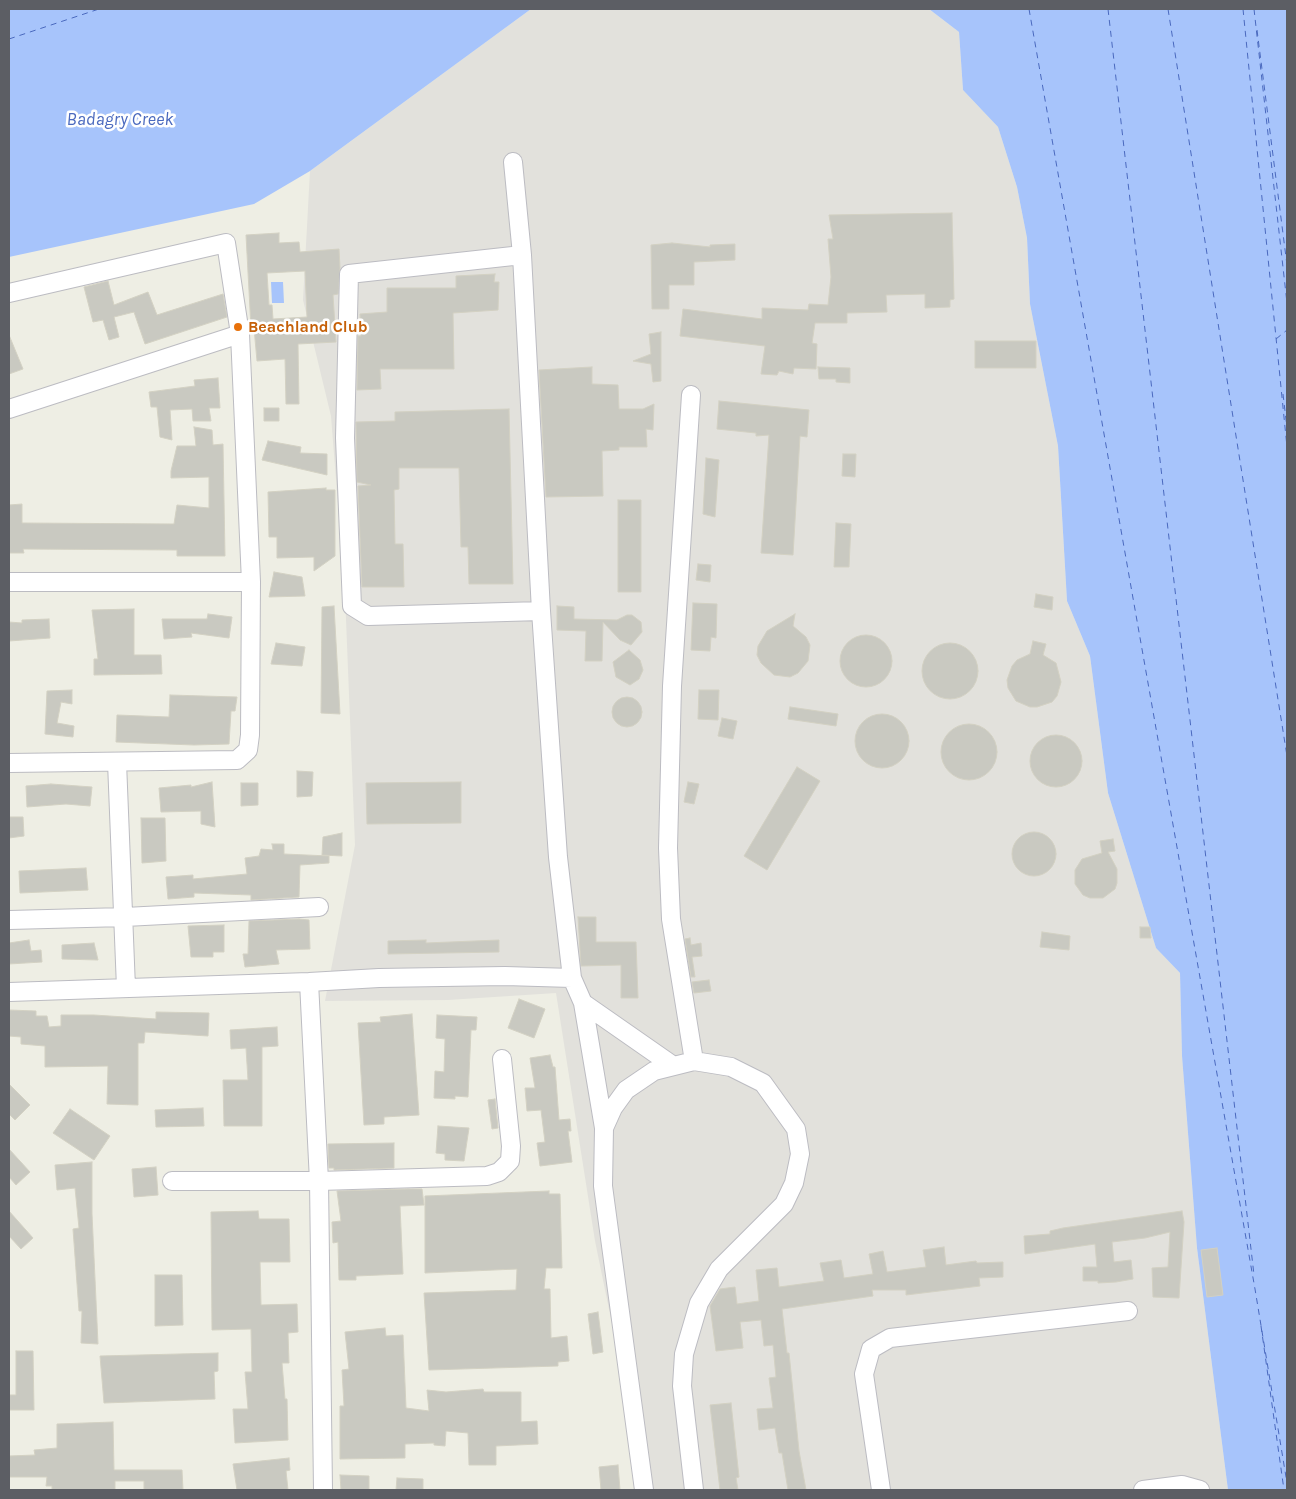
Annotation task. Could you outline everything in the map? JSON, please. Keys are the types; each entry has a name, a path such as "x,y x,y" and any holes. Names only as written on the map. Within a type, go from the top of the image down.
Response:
{"street":[{"path":"513,162 522,255 541,611 558,856 572,978 582,1003 604,1128 603,1186 644,1490"},
{"path":"9,293 226,243 240,334 251,582 250,735 248,750 238,760 9,763"},
{"path":"522,255 349,274 345,438 352,606 368,616 541,611"},
{"path":"9,409 240,334"},
{"path":"691,395 672,686 668,848 671,919 694,1061"},
{"path":"9,582 251,582"},
{"path":"117,762 125,917 126,988"},
{"path":"9,920 125,917 319,907"},
{"path":"9,992 379,978 505,976 572,978"},
{"path":"309,982 319,1181 323,1490"},
{"path":"582,1003 672,1065"},
{"path":"172,1181 319,1181 487,1176 499,1172 510,1161 511,1146 502,1060"},
{"path":"604,1128 613,1108 626,1090 654,1071 694,1061 732,1067 763,1083 796,1129 800,1154 794,1183 784,1204 719,1269 699,1303 684,1354 682,1386 694,1490"},
{"path":"881,1490 864,1374 871,1349 890,1338 1128,1311"},
{"path":"1143,1490 1182,1485 1200,1490"}],"shaded area":[{"path":"531,9 929,9 959,32 963,90 998,127 1017,187 1027,238 1030,304 1058,446 1067,601 1090,656 1108,793 1156,948 1180,973 1182,1056 1197,1248 1228,1490 646,1490 595,1241 556,993 448,1000 325,1001 355,845 345,594 331,416 303,300 310,171"}],"water":[{"name":"Badagry Creek","path":"9,9 531,9 310,171 254,204 9,257"},
{"path":"929,9 1287,9 1287,1490 1228,1490 1197,1248 1182,1056 1180,973 1156,948 1108,793 1090,656 1067,601 1058,446 1030,304 1027,238 1017,187 998,127 963,90 959,32"},
{"path":"271,282 283,282 284,303 272,303"}],"building":[{"path":"952,213 954,299 950,300 950,307 925,308 925,294 886,295 887,312 847,313 847,323 815,323 812,343 817,344 816,369 794,368 793,374 779,371 777,375 761,374 765,346 680,336 683,309 762,319 762,308 808,310 809,304 828,305 831,277 828,239 833,239 829,215"},
{"path":"279,233 279,243 299,242 300,252 339,249 338,294 333,295 336,342 298,344 299,404 286,404 285,359 257,361 254,328 251,328 246,235","holes":["305,271 307,317 273,319 272,305 269,305 267,273"]},
{"path":"672,243 710,247 710,245 735,244 735,260 694,262 694,285 669,285 669,309 652,309 651,245"},
{"path":"495,274 494,282 499,282 498,310 453,313 454,369 380,369 381,389 357,390 358,336 361,336 360,314 387,312 387,288 456,288 456,276"},
{"path":"108,281 114,305 148,292 157,315 223,294 227,317 145,344 134,312 114,317 119,337 109,340 103,320 93,322 84,287"},
{"path":"661,332 661,381 653,382 651,364 633,361 651,354 649,334"},
{"path":"9,335 23,369 9,374"},
{"path":"975,341 1036,341 1036,368 975,368"},
{"path":"592,367 592,384 618,385 619,409 643,409 654,404 653,430 646,429 647,447 619,447 619,450 602,451 603,496 546,497 539,370"},
{"path":"818,367 850,368 850,383 836,382 836,379 819,379"},
{"path":"218,378 220,408 209,408 211,421 193,421 192,409 170,410 172,440 160,437 157,407 151,407 149,392 195,386 194,380"},
{"path":"719,401 809,410 807,437 800,436 793,555 761,553 769,435 756,436 756,433 717,429"},
{"path":"264,408 279,408 279,421 264,421"},
{"path":"509,409 513,584 469,584 468,547 461,547 459,468 399,468 399,489 394,490 395,544 403,544 404,587 362,587 358,486 371,485 357,482 356,422 395,421 395,412"},
{"path":"194,427 212,430 213,445 223,444 225,556 177,556 177,550 23,549 24,553 9,553 9,505 22,504 22,523 174,524 177,505 209,508 209,477 171,478 177,446 196,446"},
{"path":"268,441 301,447 300,453 327,454 327,475 262,460"},
{"path":"843,454 856,454 855,477 842,476"},
{"path":"706,458 719,460 715,517 703,514"},
{"path":"326,488 326,490 335,490 335,556 314,571 314,557 277,558 277,537 269,537 268,492"},
{"path":"618,500 641,500 641,592 618,592"},
{"path":"836,523 851,524 849,567 834,567"},
{"path":"698,564 711,565 710,582 696,580"},
{"path":"274,572 302,577 305,596 269,597"},
{"path":"1036,594 1053,597 1052,610 1034,607"},
{"path":"693,603 717,604 716,638 711,637 710,651 691,650"},
{"path":"334,606 340,714 321,713 322,607"},
{"path":"557,606 574,607 574,619 617,620 627,615 632,615 641,622 642,632 631,645 620,640 603,622 602,661 585,661 586,631 557,630"},
{"path":"134,609 134,655 161,655 162,674 94,675 94,659 98,659 92,610"},
{"path":"208,614 232,617 229,638 191,633 192,637 164,639 162,619 207,619"},
{"path":"795,614 793,626 806,637 810,645 808,661 798,673 790,677 774,675 761,663 757,655 758,646 767,631"},
{"path":"49,619 50,638 9,641 9,622 22,623 22,620"},
{"path":"861,635 871,635 885,642 892,656 892,666 885,680 871,687 861,687 851,683 844,676 840,666 840,656 844,646 851,639"},
{"path":"1033,641 1046,644 1043,655 1056,663 1061,682 1057,696 1052,702 1037,707 1030,707 1016,701 1008,688 1007,680 1012,666 1017,660 1030,654"},
{"path":"276,643 305,647 302,666 271,664"},
{"path":"950,643 961,645 970,651 976,660 978,671 976,682 970,691 961,697 950,699 939,697 930,691 924,682 922,671 924,660 930,651 939,645"},
{"path":"629,650 640,660 643,670 639,679 630,685 616,677 613,662"},
{"path":"72,690 72,704 61,702 57,723 74,726 73,737 45,734 47,691"},
{"path":"699,690 719,690 718,720 698,719"},
{"path":"170,695 237,697 235,711 231,711 229,744 194,745 116,742 117,715 169,717"},
{"path":"627,697 638,701 642,712 638,723 627,727 616,723 612,712 616,701"},
{"path":"790,707 838,714 836,726 788,719"},
{"path":"877,714 887,714 897,718 905,726 909,741 905,756 897,764 887,768 877,768 867,764 859,756 855,746 855,736 859,726 867,718"},
{"path":"722,718 737,721 733,739 718,736"},
{"path":"969,724 980,726 989,732 995,741 997,752 995,763 989,772 980,778 969,780 958,778 949,772 943,763 941,752 943,741 949,732 958,726"},
{"path":"1051,735 1061,735 1075,742 1082,756 1082,766 1075,780 1061,787 1051,787 1041,783 1034,776 1030,766 1030,756 1034,746 1041,739"},
{"path":"797,767 820,781 767,870 744,856"},
{"path":"297,771 313,772 312,796 297,797"},
{"path":"212,782 215,827 201,824 201,811 161,812 159,788 191,785 191,787"},
{"path":"461,782 461,823 367,824 366,783"},
{"path":"688,782 699,784 694,804 684,802"},
{"path":"241,783 258,783 258,805 241,806"},
{"path":"51,784 92,787 90,806 66,804 27,807 26,786"},
{"path":"9,817 23,817 24,836 9,838"},
{"path":"141,818 165,818 166,861 142,863"},
{"path":"1034,832 1046,836 1052,842 1056,854 1052,866 1046,872 1034,876 1022,872 1016,866 1012,854 1016,842 1022,836"},
{"path":"342,833 342,856 322,855 323,837"},
{"path":"1113,839 1115,851 1108,852 1117,869 1115,889 1103,898 1090,898 1083,895 1075,884 1075,870 1082,859 1102,853 1100,841"},
{"path":"272,844 284,844 284,854 329,856 329,863 300,865 299,897 251,900 251,895 194,893 194,897 168,899 166,877 193,875 193,879 247,874 245,858 259,856 261,849 273,850"},
{"path":"86,868 88,890 20,893 19,871"},
{"path":"578,917 596,917 596,942 636,942 638,998 621,998 621,965 581,966"},
{"path":"309,920 310,949 276,950 279,964 245,967 243,954 248,954 249,921"},
{"path":"224,925 224,952 213,952 213,957 191,957 188,926"},
{"path":"1140,927 1150,927 1151,938 1140,938"},
{"path":"1042,932 1070,936 1069,950 1040,947"},
{"path":"690,938 691,945 701,943 702,956 692,957 695,977 691,977 685,939"},
{"path":"29,940 31,951 41,950 42,962 9,964 9,943"},
{"path":"426,940 426,943 499,940 499,952 388,954 388,941"},
{"path":"94,943 98,960 62,959 62,945"},
{"path":"709,980 711,991 694,993 692,982"},
{"path":"519,999 545,1009 534,1038 508,1028"},
{"path":"9,1010 36,1011 36,1016 47,1016 49,1027 61,1026 61,1015 156,1019 156,1012 209,1013 208,1036 145,1032 144,1043 138,1043 138,1105 107,1104 108,1066 45,1067 45,1046 21,1044 21,1037 9,1036"},
{"path":"412,1014 419,1115 384,1117 384,1124 364,1125 358,1023 381,1022 380,1017"},
{"path":"437,1015 477,1017 476,1030 471,1030 468,1097 455,1096 455,1099 434,1098 435,1071 444,1072 445,1039 436,1038"},
{"path":"277,1027 278,1046 262,1047 262,1126 224,1126 223,1080 248,1080 246,1048 231,1049 230,1030"},
{"path":"550,1055 553,1067 555,1067 559,1120 570,1119 571,1131 568,1131 572,1162 540,1166 537,1143 545,1142 541,1110 527,1111 525,1088 535,1088 530,1058"},
{"path":"9,1084 30,1105 15,1120 9,1114"},
{"path":"495,1099 498,1128 492,1129 488,1100"},
{"path":"203,1108 204,1126 156,1127 155,1110"},
{"path":"70,1109 110,1136 94,1160 53,1133"},
{"path":"438,1126 469,1128 464,1161 445,1160 445,1154 436,1153"},
{"path":"394,1143 394,1168 334,1170 334,1168 329,1168 328,1144"},
{"path":"9,1149 30,1172 16,1185 9,1177"},
{"path":"92,1162 92,1214 98,1344 81,1343 82,1311 79,1311 73,1229 79,1228 75,1188 57,1190 55,1165"},
{"path":"156,1167 158,1195 134,1197 132,1169"},
{"path":"422,1189 424,1205 400,1206 403,1274 356,1276 356,1280 339,1280 338,1242 333,1243 332,1222 341,1221 337,1191"},
{"path":"549,1191 549,1194 560,1194 562,1268 546,1268 544,1289 550,1289 551,1338 567,1336 569,1361 558,1362 558,1366 429,1370 424,1293 516,1290 517,1269 425,1273 425,1196"},
{"path":"9,1211 33,1238 21,1249 9,1236"},
{"path":"258,1211 259,1219 289,1219 290,1262 260,1262 261,1305 297,1304 298,1332 288,1333 289,1363 282,1363 285,1399 287,1399 288,1440 235,1443 233,1409 248,1409 245,1372 252,1372 251,1329 212,1330 211,1212"},
{"path":"1182,1211 1184,1222 1179,1298 1153,1297 1152,1268 1168,1267 1170,1232 1145,1238 1112,1242 1114,1262 1131,1260 1133,1279 1116,1282 1098,1283 1098,1281 1083,1281 1083,1267 1097,1267 1095,1244 1025,1254 1024,1236 1050,1234 1050,1231 1063,1228"},
{"path":"944,1247 946,1265 976,1261 977,1263 1003,1262 1003,1277 979,1278 980,1286 906,1295 906,1290 872,1290 873,1296 782,1309 787,1353 789,1353 799,1451 806,1490 788,1490 782,1453 779,1453 775,1428 759,1430 757,1409 773,1408 769,1378 776,1377 773,1345 764,1346 761,1320 740,1322 743,1348 716,1351 710,1306 720,1289 735,1287 737,1304 759,1301 756,1270 777,1268 779,1287 824,1281 820,1263 841,1260 844,1278 873,1274 869,1254 883,1251 887,1272 926,1267 923,1250"},
{"path":"1217,1248 1223,1295 1207,1297 1201,1250"},
{"path":"155,1275 182,1275 183,1325 155,1326"},
{"path":"598,1312 603,1352 593,1354 588,1314"},
{"path":"385,1328 386,1336 403,1335 406,1408 429,1411 427,1390 446,1392 483,1389 484,1392 521,1392 521,1422 537,1421 538,1444 496,1446 496,1465 469,1465 468,1433 446,1431 445,1446 434,1445 434,1443 405,1444 405,1458 340,1459 340,1406 344,1406 342,1370 349,1369 345,1332"},
{"path":"16,1351 33,1351 34,1410 9,1410 9,1395 16,1395"},
{"path":"218,1353 218,1371 214,1372 215,1399 104,1403 100,1356"},
{"path":"731,1403 739,1477 736,1478 738,1490 720,1490 710,1405"},
{"path":"113,1422 114,1470 182,1470 183,1490 144,1490 144,1481 115,1481 115,1490 52,1490 52,1486 46,1486 47,1477 9,1477 9,1456 35,1455 34,1450 57,1448 57,1424"},
{"path":"289,1458 290,1470 286,1471 288,1490 237,1490 233,1464"},
{"path":"618,1465 620,1490 601,1490 599,1467"},
{"path":"340,1475 369,1476 369,1490 341,1490"},
{"path":"397,1478 423,1479 423,1490 396,1490"}],"ferry route":[{"path":"9,39 99,9"},
{"path":"1029,9 1255,1289 1287,1483"},
{"path":"1108,9 1254,1275"},
{"path":"1168,9 1287,756"},
{"path":"1243,9 1287,447"},
{"path":"1254,9 1287,303"},
{"path":"1257,30 1287,265"},
{"path":"1276,339 1287,330"},
{"path":"1283,394 1287,428"},
{"path":"1261,1326 1284,1490"}],"place":[{"name":"Beachland Club","path":"238,327"}]}
